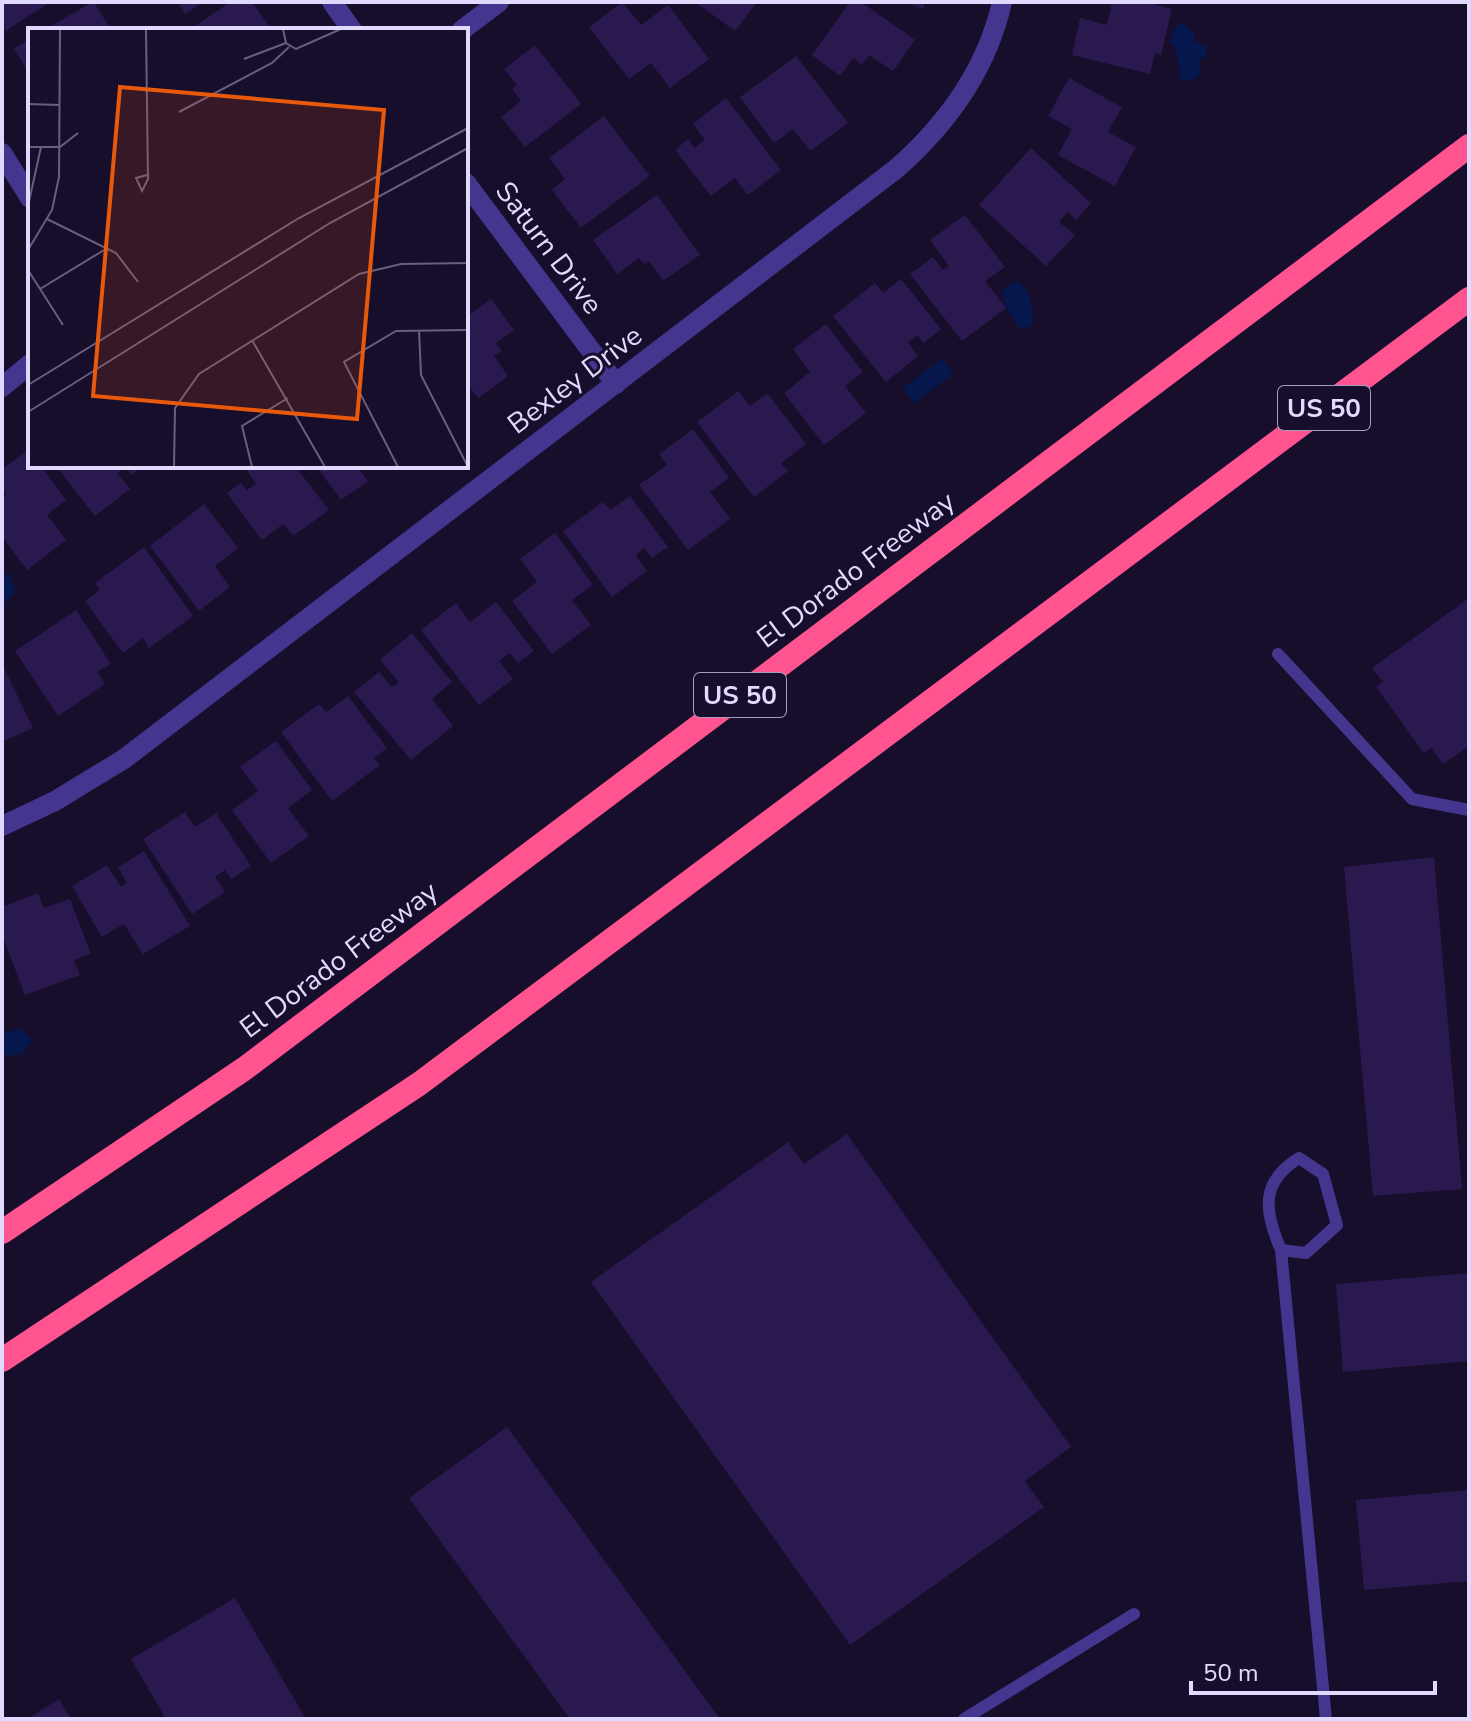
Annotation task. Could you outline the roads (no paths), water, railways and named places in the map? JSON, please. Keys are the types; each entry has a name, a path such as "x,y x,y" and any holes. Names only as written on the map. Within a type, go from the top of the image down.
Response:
{"highway":[{"name":"El Dorado Freeway","path":"2,1232 257,1060 1469,146"},
{"name":"US 50","path":"2,1360 419,1084 1469,299"}],"street":[{"path":"332,2 351,28"},
{"path":"465,28 499,2"},
{"name":"Bexley Drive","path":"2,826 55,801 124,759 896,169 924,143 971,81 988,46 1002,2"},
{"path":"2,153 28,195"},
{"name":"Saturn Drive","path":"468,186 616,384"},
{"path":"2,387 28,366"}],"lane":[{"path":"1278,654 1412,799 1469,810"},
{"path":"1281,1250 1306,1253 1337,1225 1323,1174 1299,1158 1278,1171 1269,1190 1270,1225 1281,1250 1326,1719"},
{"path":"964,1719 1134,1614"}]}
